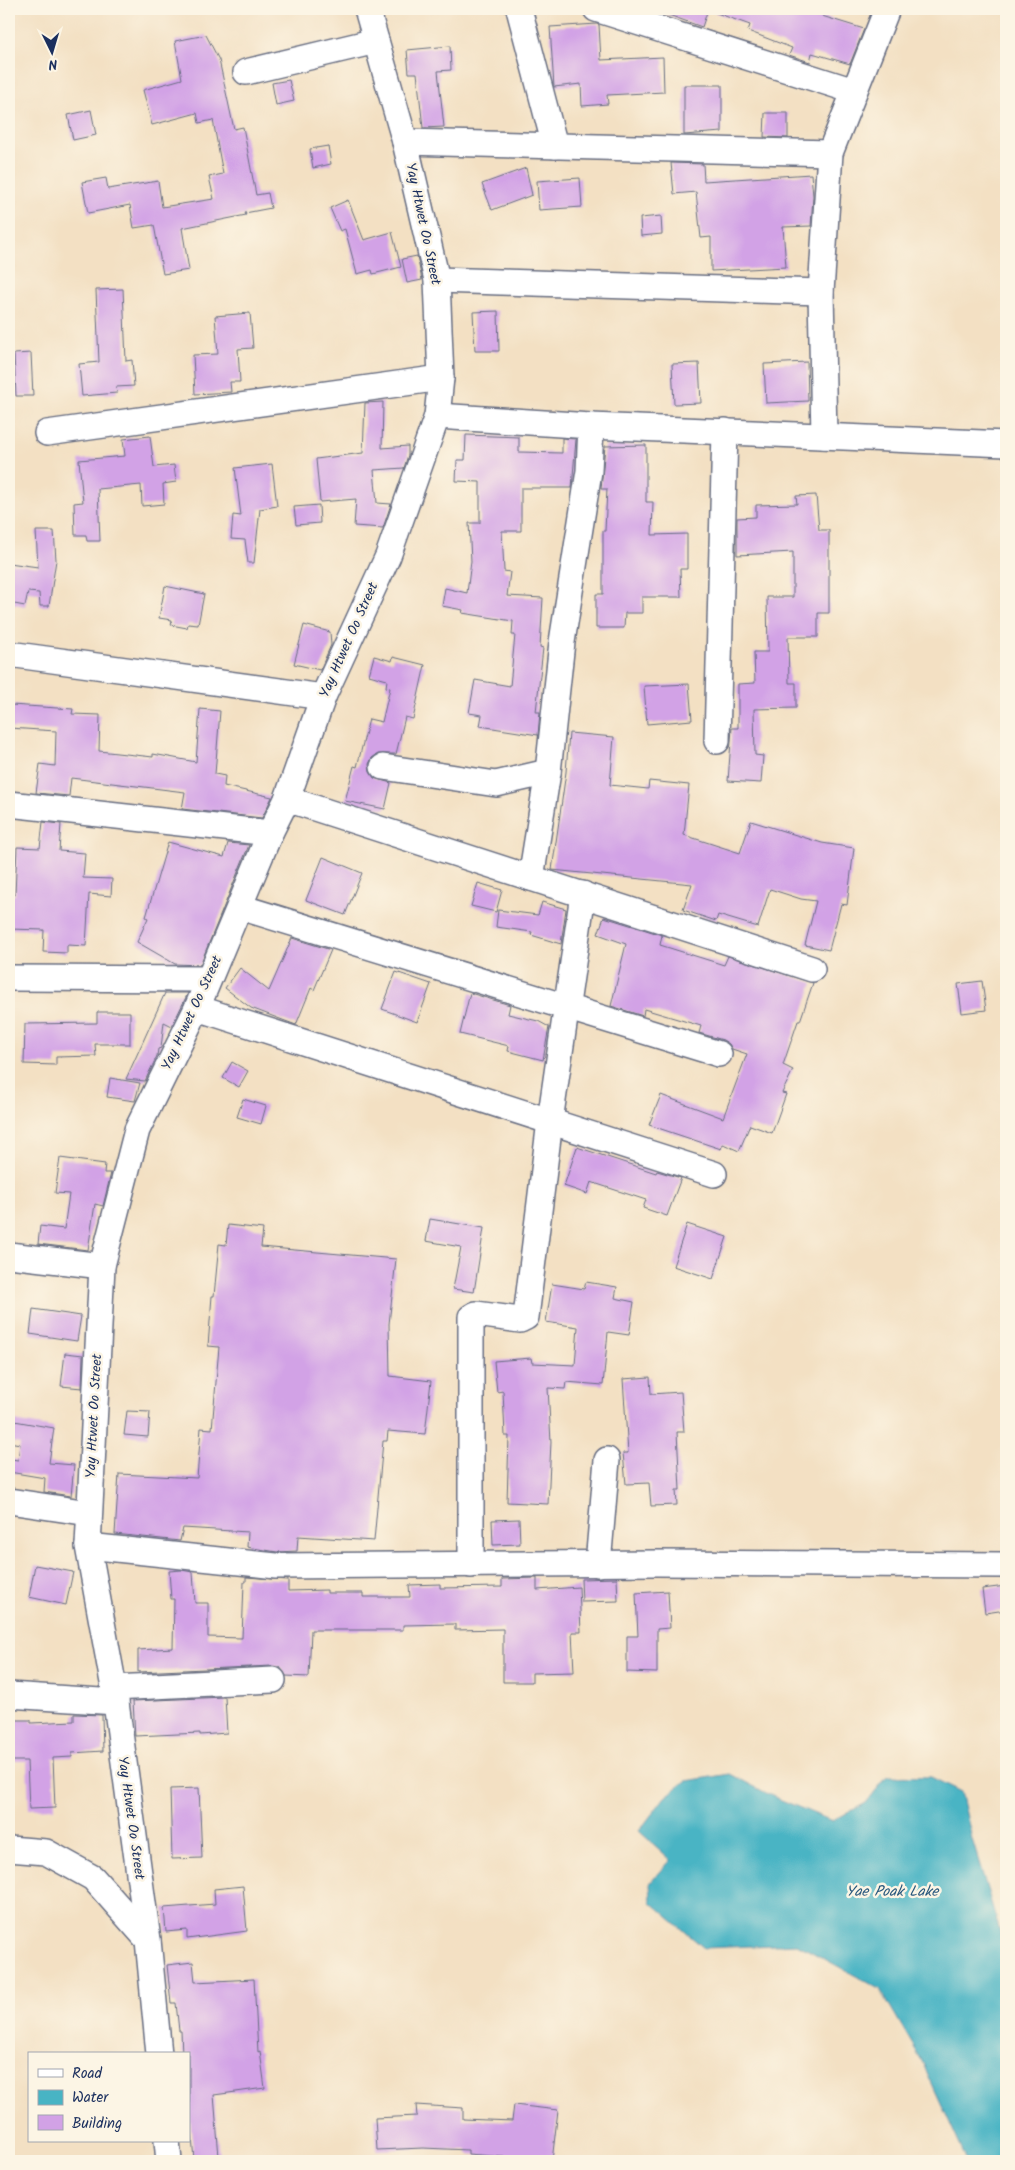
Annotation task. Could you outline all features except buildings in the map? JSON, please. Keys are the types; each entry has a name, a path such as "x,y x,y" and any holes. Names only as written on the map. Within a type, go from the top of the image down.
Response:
{"street":[{"name":"Yay Htwet Oo Street","path":"158,2052 148,1940 115,1695 88,1546 102,1266 137,1130 197,1008 286,799 323,697 388,556 437,416 441,378 437,280 405,142 366,9"},
{"path":"519,9 554,146"},
{"path":"596,9 854,91"},
{"path":"824,436 821,292 830,153 887,9"},
{"path":"246,72 376,41"},
{"path":"405,142 830,153"},
{"path":"437,280 821,292"},
{"path":"47,433 441,378"},
{"path":"437,416 591,426 1006,444"},
{"path":"531,878 548,772 562,642 589,471 591,426"},
{"path":"717,741 725,431"},
{"path":"9,654 323,697"},
{"path":"383,767 496,784 548,772"},
{"path":"286,799 478,863 583,894 812,969"},
{"path":"9,804 270,833"},
{"path":"471,1565 471,1317 476,1314 520,1320 526,1317 550,1121 583,894"},
{"path":"240,907 718,1054"},
{"path":"9,978 208,979"},
{"path":"197,1008 714,1174"},
{"path":"9,1255 102,1266"},
{"path":"598,1564 607,1460"},
{"path":"9,1501 89,1513"},
{"path":"88,1546 276,1566 598,1564 1006,1565"},
{"path":"9,1695 115,1695 273,1680"},
{"path":"9,1849 46,1852 93,1878 148,1940"},
{"path":"167,2142 169,2161"}],"water":[{"name":"Yae Poak Lake","path":"730,1774 774,1797 832,1821 866,1803 887,1776 931,1777 961,1792 972,1839 1006,1952 1006,2161 967,2161 921,2059 880,1989 797,1944 704,1948 651,1902 650,1883 671,1860 639,1831 665,1797 686,1781"}]}
